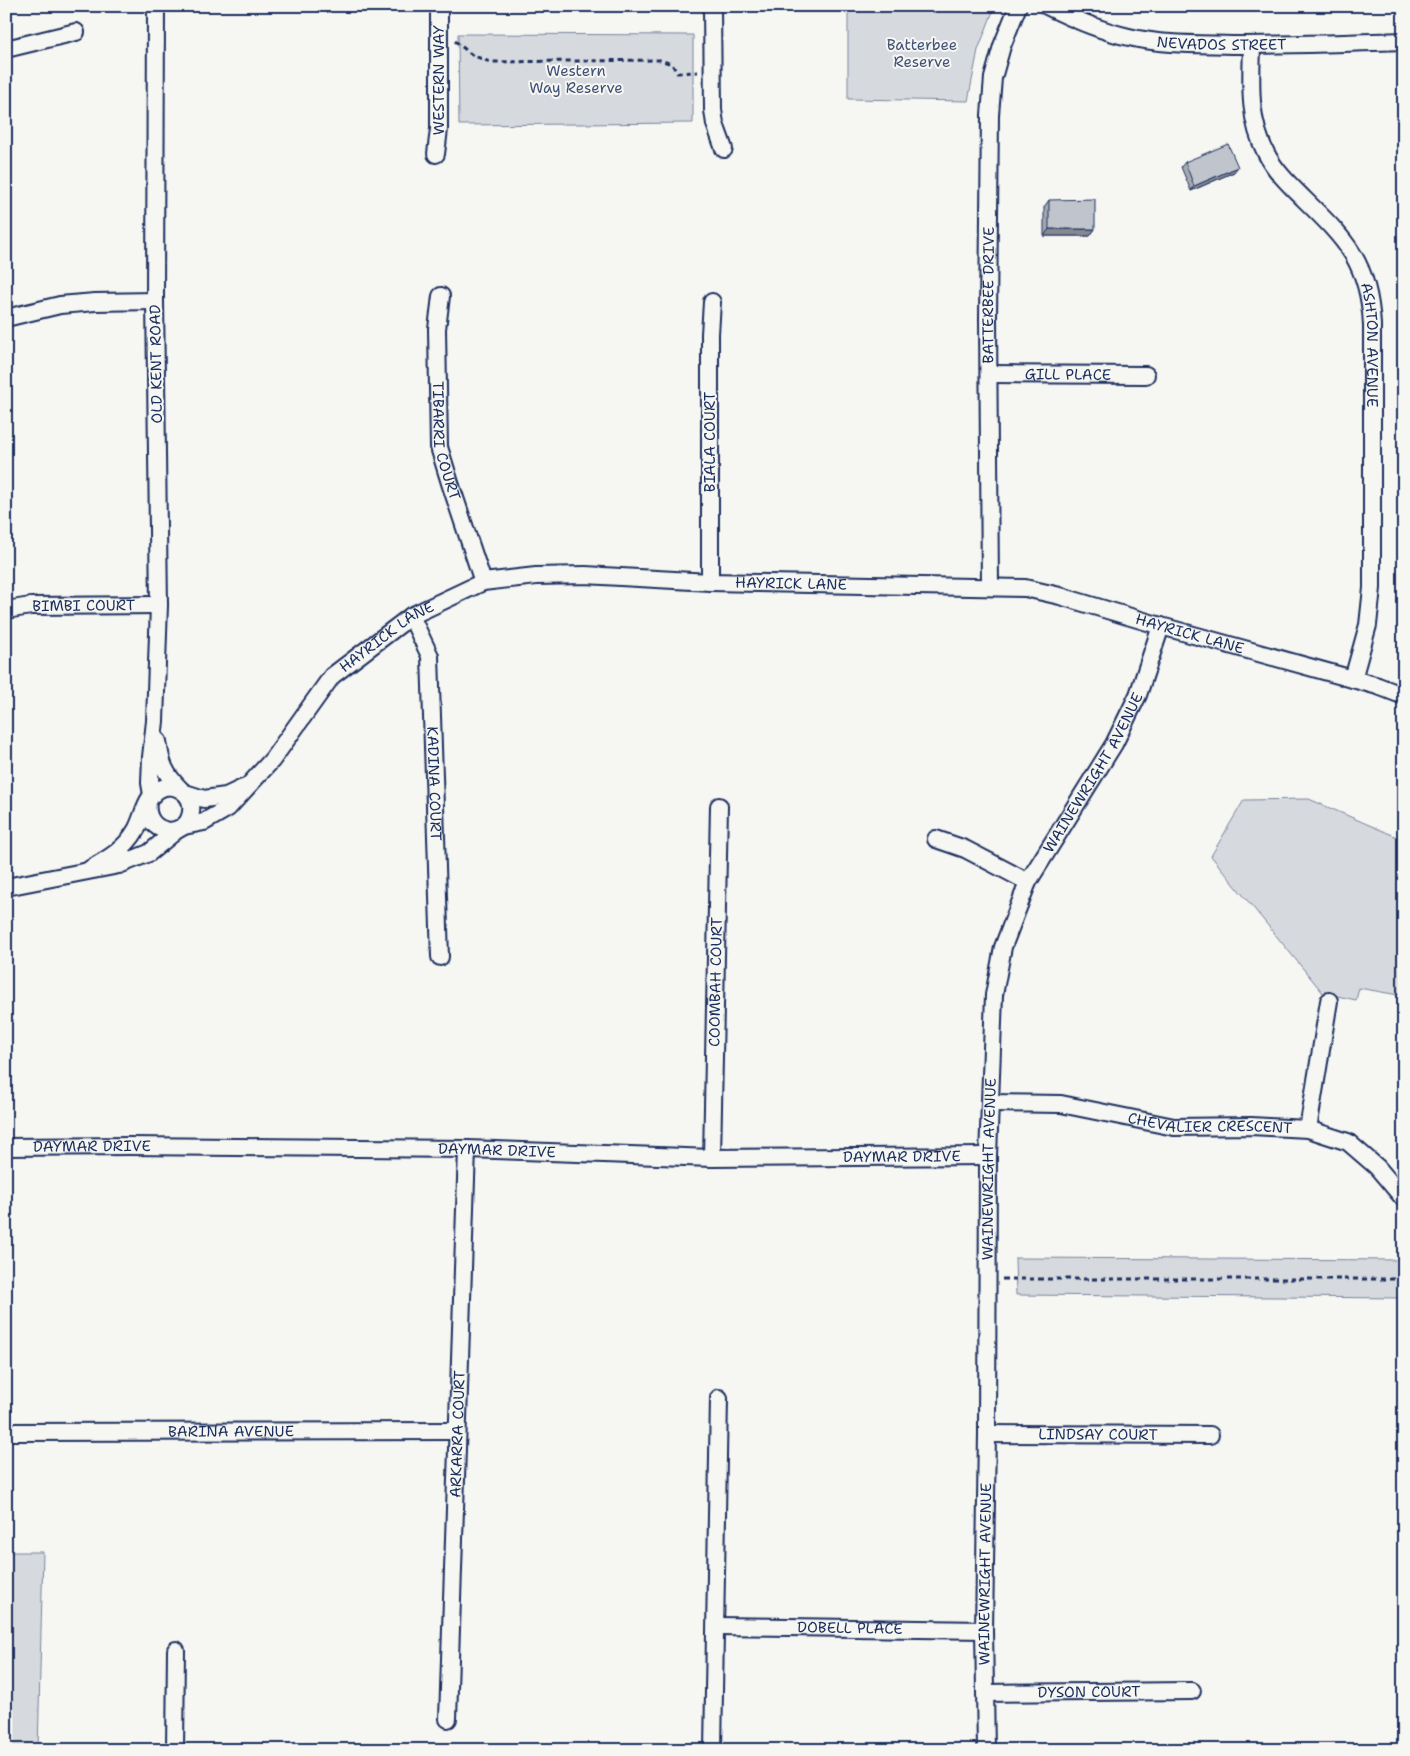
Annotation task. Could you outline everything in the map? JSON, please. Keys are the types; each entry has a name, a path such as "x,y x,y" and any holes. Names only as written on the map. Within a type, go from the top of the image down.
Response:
{"street":[{"name":"OLD KENT ROAD","path":"150,798 151,757 156,721 159,605 155,301 156,6"},
{"name":"WESTERN WAY","path":"436,154 439,129 439,6"},
{"path":"712,6 714,124 724,149"},
{"name":"BATTERBEE DRIVE","path":"990,587 990,115 995,70 1002,46 1018,6"},
{"name":"NEVADOS STREET","path":"1047,6 1080,21 1128,37 1184,44 1252,45 1404,41"},
{"path":"6,49 76,32"},
{"name":"ASHTON AVENUE","path":"1252,45 1251,99 1258,134 1265,152 1272,165 1284,179 1346,242 1364,275 1371,303 1372,588 1368,625 1353,679"},
{"name":"TIBARRI COURT","path":"441,296 438,329 439,447 483,582"},
{"path":"6,318 60,305 95,302 155,301"},
{"name":"BIALA COURT","path":"710,582 710,334 712,302"},
{"name":"GILL PLACE","path":"989,374 1146,375"},
{"name":"HAYRICK LANE","path":"6,887 90,869 119,865 149,853 181,827 204,822 228,808 272,760 332,676 411,616 483,582 536,576 585,574 710,582 1025,588 1060,596 1353,679 1404,696"},
{"name":"BIMBI COURT","path":"6,610 31,606 159,605"},
{"name":"KADINA COURT","path":"411,616 430,656 440,957"},
{"name":"WAINEWRIGHT AVENUE","path":"986,1750 984,1630 988,1434 988,1156 994,995 1003,947 1028,882 1114,744 1138,695 1161,626"},
{"name":"OLD KENT ROAD","path":"156,721 160,757 168,777 182,791"},
{"name":"HAYRICK LANE","path":"182,791 204,799 226,796 247,786"},
{"path":"172,787 182,791 191,806 191,813 181,827 164,830 152,823 148,816 150,798 158,790 172,787"},
{"name":"HAYRICK LANE","path":"90,869 116,854 136,830 150,798"},
{"name":"COOMBAH COURT","path":"712,1158 719,806"},
{"path":"936,839 965,849 1028,882"},
{"path":"1308,1129 1328,1001"},
{"name":"CHEVALIER CRESCENT","path":"991,1103 1061,1104 1174,1126 1251,1126 1308,1129 1348,1142 1377,1167 1404,1199"},
{"name":"DAYMAR DRIVE","path":"6,1147 129,1146 466,1149 712,1158 988,1156"},
{"name":"ARKARRA COURT","path":"448,1718 466,1149"},
{"path":"713,1750 719,1398"},
{"name":"BARINA AVENUE","path":"6,1432 457,1431"},
{"name":"LINDSAY COURT","path":"988,1434 1210,1435"},
{"name":"DOBELL PLACE","path":"716,1626 984,1630"},
{"path":"175,1750 176,1650"},
{"name":"DYSON COURT","path":"985,1693 1192,1691"}],"path":[{"path":"439,39 454,41 472,55 490,62 660,60 672,64 678,73 712,72"},
{"path":"989,1280 1404,1279"}],"green space":[{"name":"Batterbee Reserve","path":"848,6 995,6 978,50 968,101 848,99"},
{"name":"Western Way Reserve","path":"458,34 693,35 693,123 459,125"},
{"path":"1309,799 1404,840 1404,996 1359,988 1356,1000 1323,993 1211,856 1244,800"},
{"path":"1015,1258 1404,1260 1404,1298 1016,1295"},
{"path":"6,1552 43,1552 38,1750 6,1750"}],"building":[{"path":"1228,144 1238,167 1194,186 1185,162"},
{"path":"1095,199 1095,229 1049,229 1049,200"}]}
